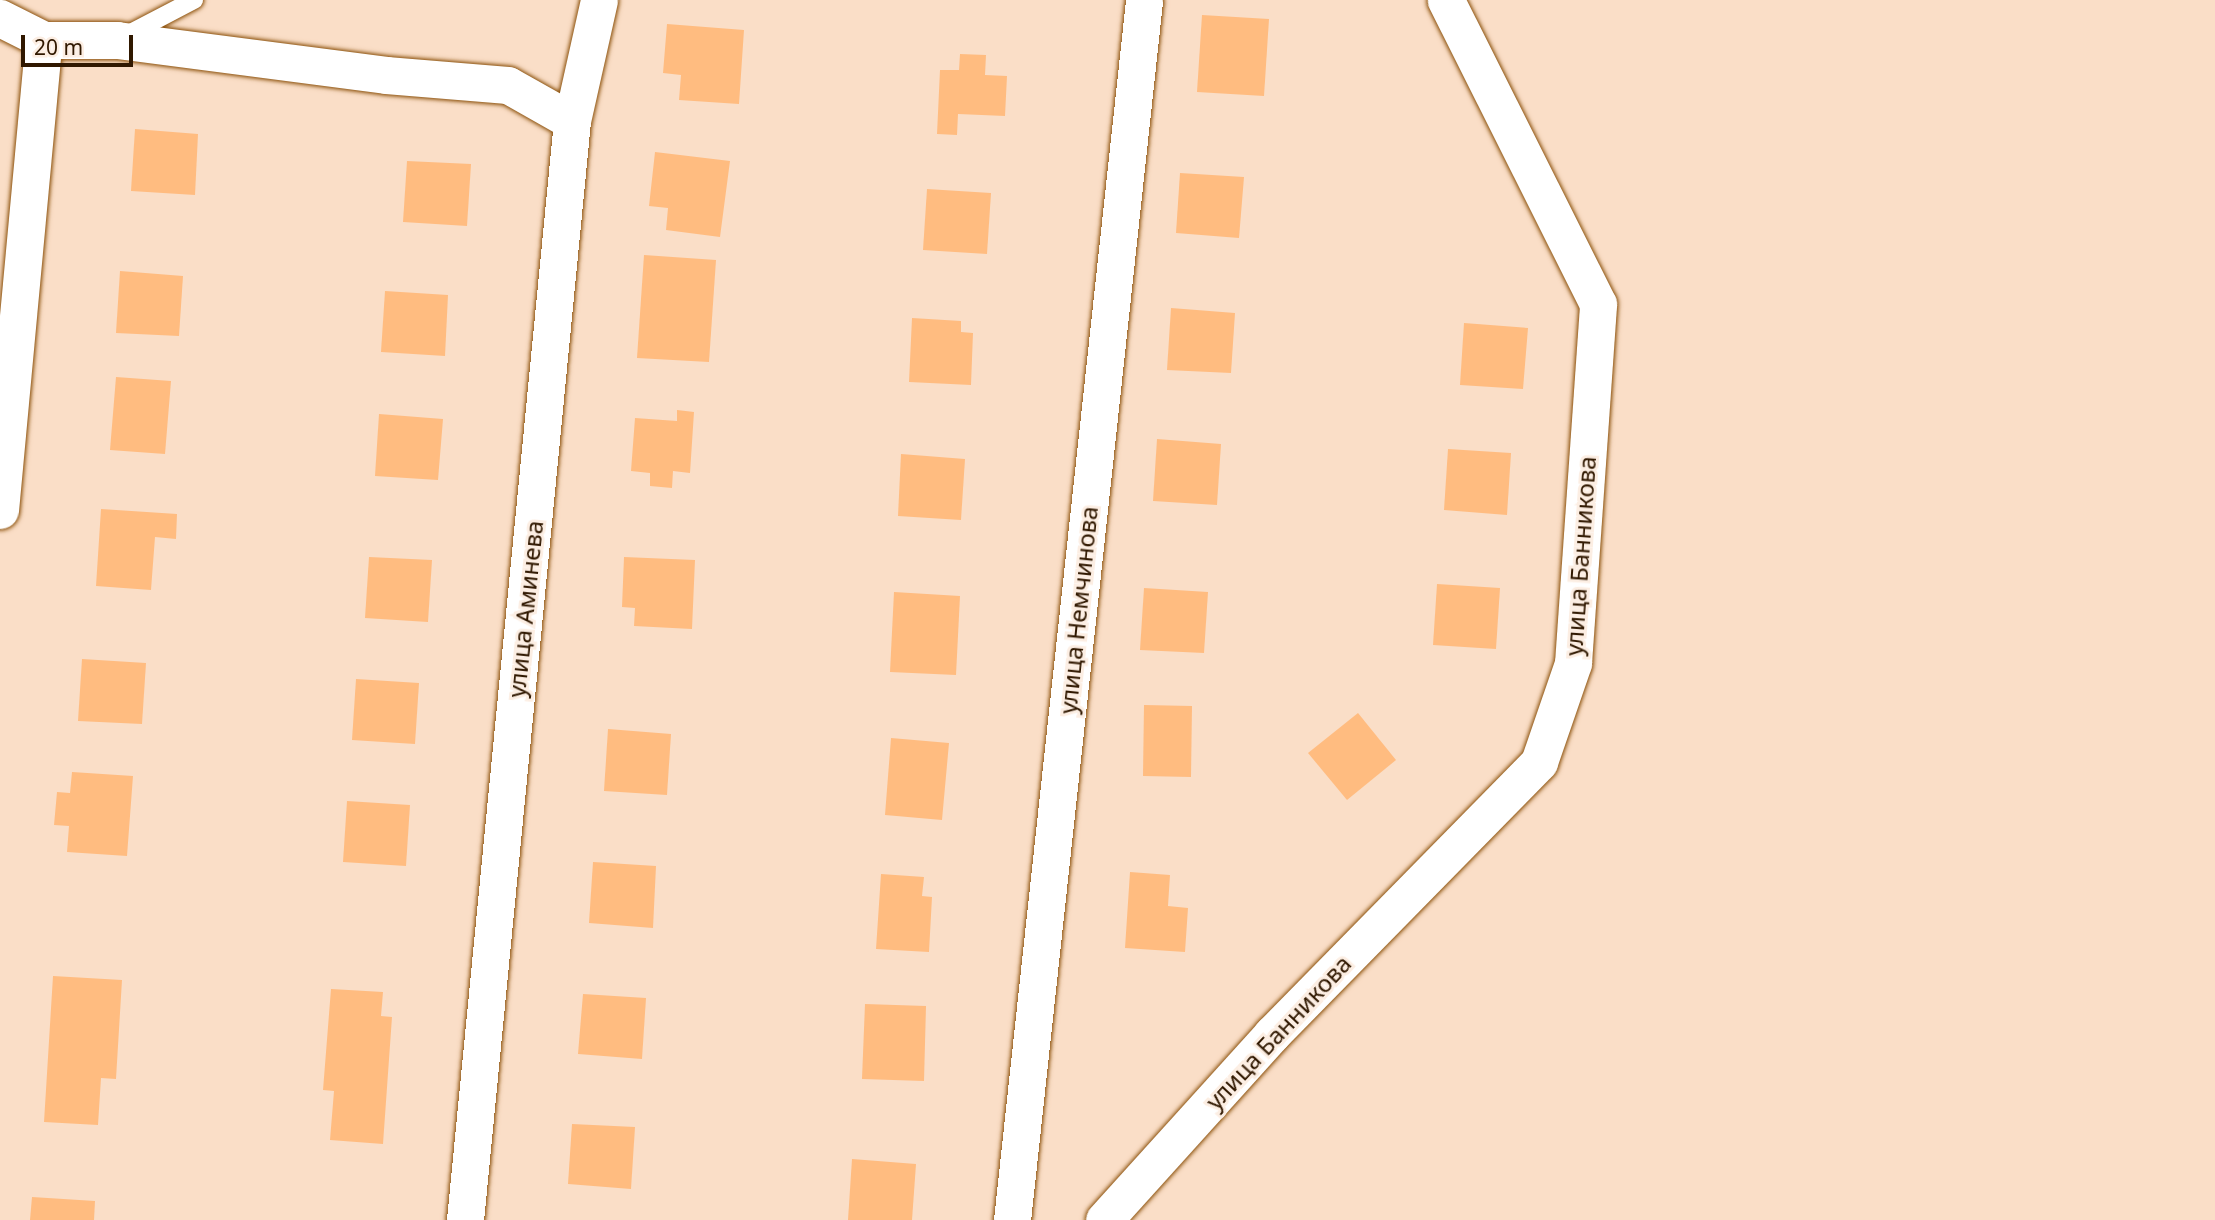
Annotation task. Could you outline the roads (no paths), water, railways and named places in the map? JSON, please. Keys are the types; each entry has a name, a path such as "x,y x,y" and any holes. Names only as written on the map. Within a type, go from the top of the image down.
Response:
{"street":[{"name":"улица Аминева","path":"466,1220 572,121 599,0"},
{"name":"улица Немчинова","path":"1012,1220 1143,0"},
{"name":"улица Банникова","path":"1104,1220 1272,1034 1539,762 1573,663 1598,304 1446,0"},
{"path":"0,18 44,40 117,40 386,75 508,85 572,121"},
{"path":"0,510 44,40"}],"lane":[{"path":"117,40 194,0"}]}
